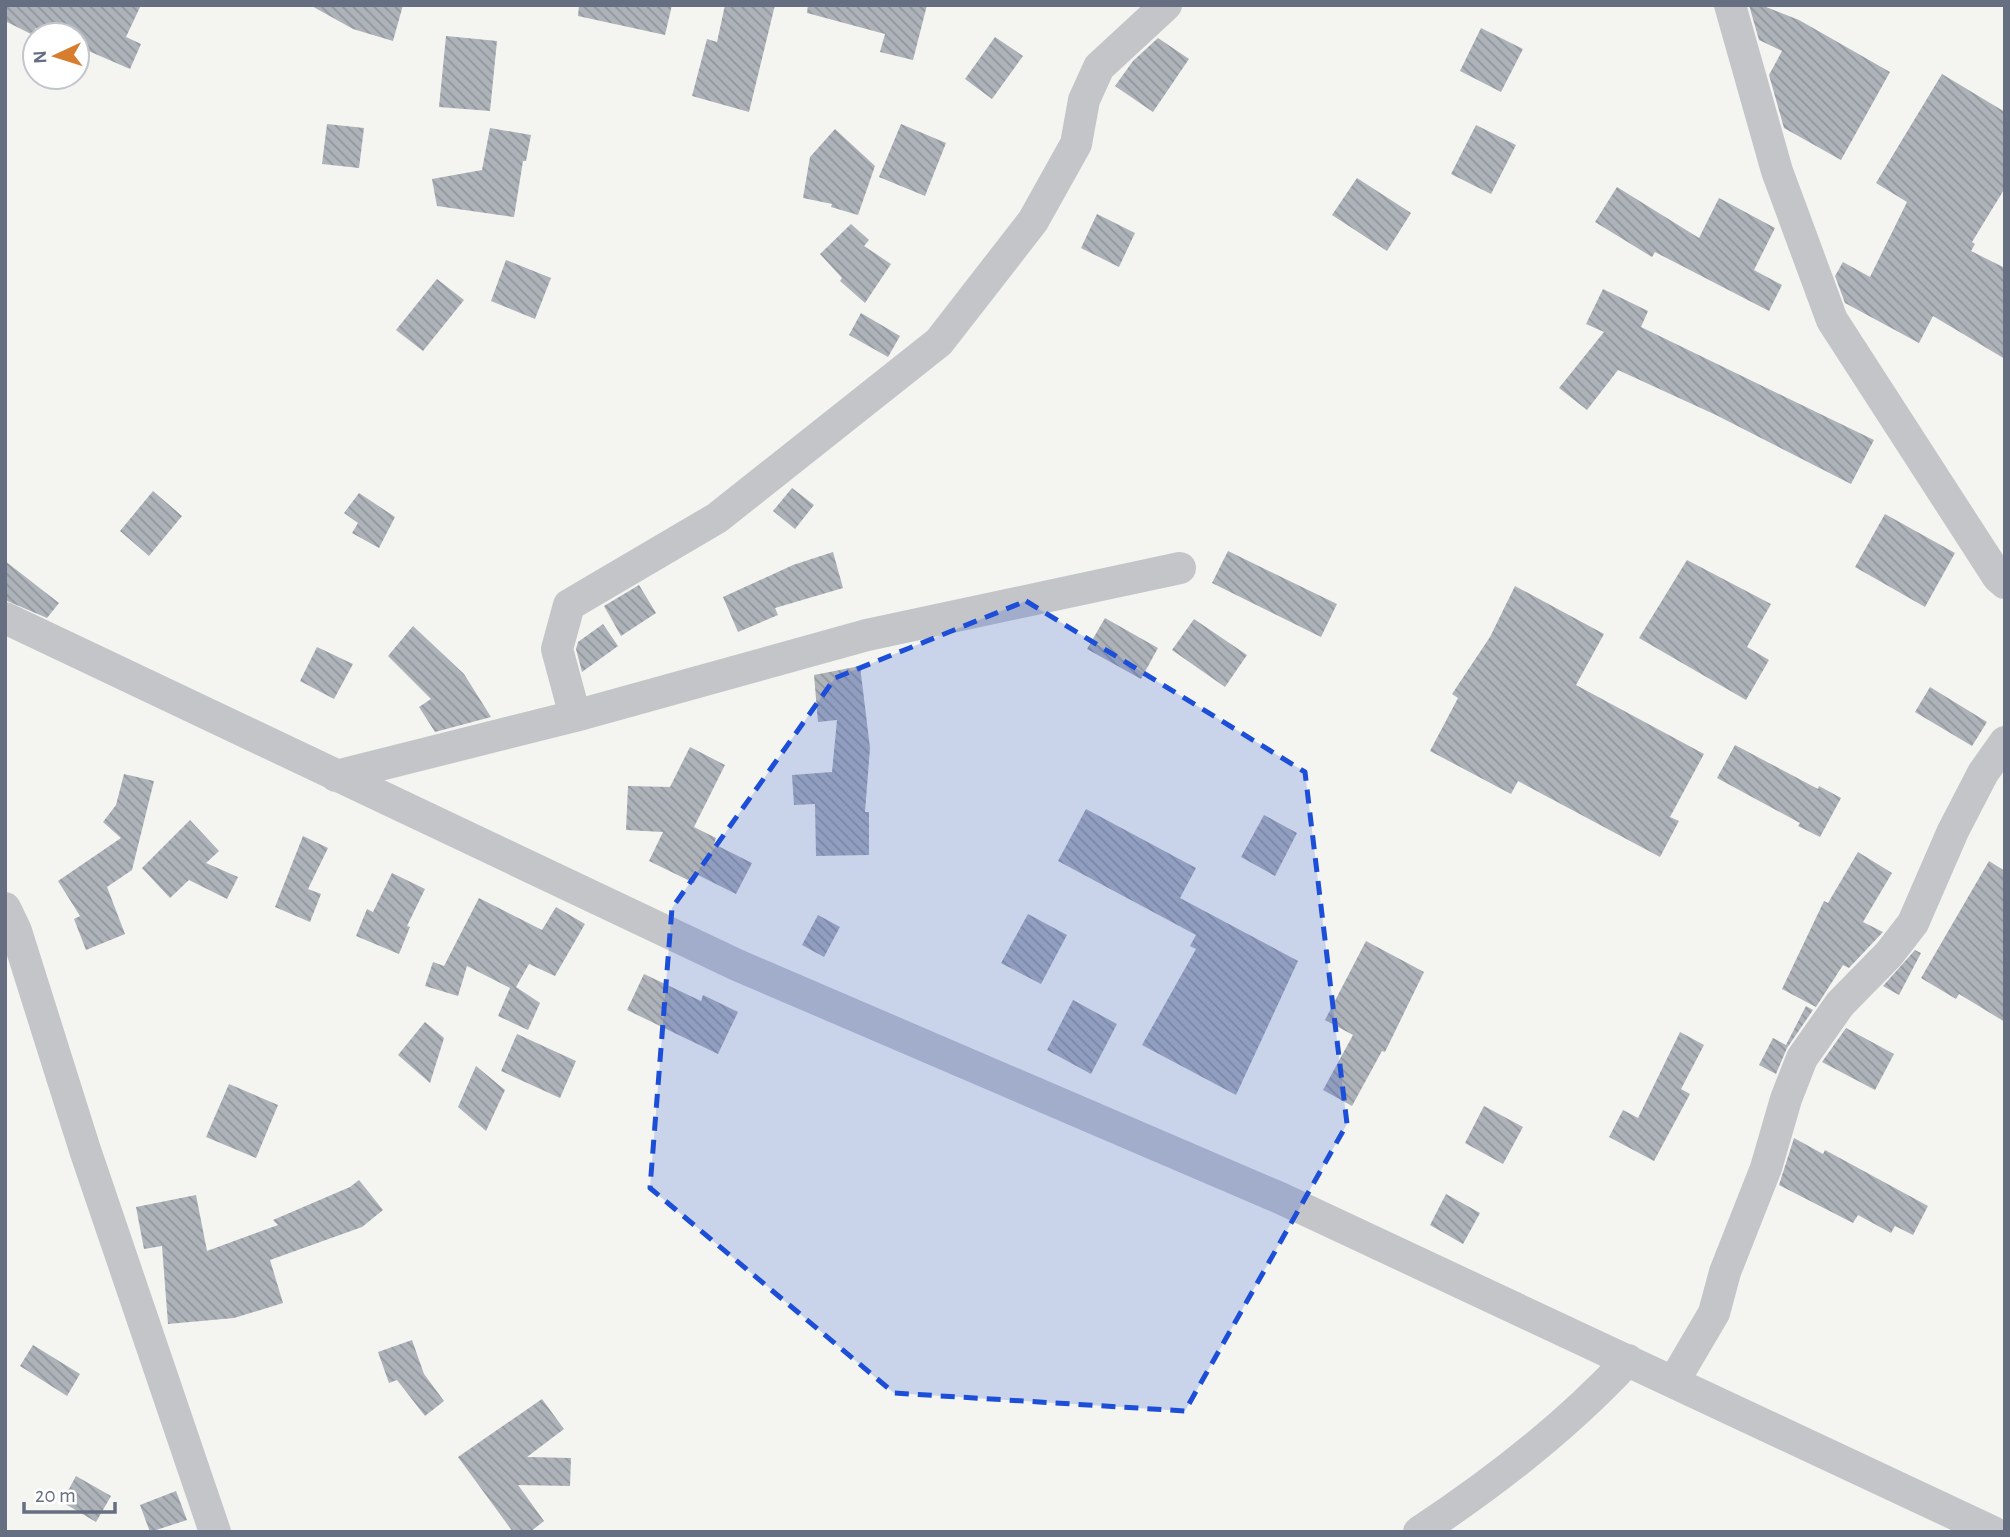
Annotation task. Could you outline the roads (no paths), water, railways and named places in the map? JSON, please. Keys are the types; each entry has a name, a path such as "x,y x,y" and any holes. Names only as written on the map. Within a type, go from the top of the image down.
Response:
{"street":[{"path":"575,716 557,649 569,605 717,518 939,342 1033,220 1076,144 1084,100 1099,67 1166,5"},
{"path":"1730,5 1777,171 1832,320 1990,566 2005,583"},
{"path":"336,776 575,716 867,635 1180,568"},
{"path":"5,618 737,965 1280,1198 1993,1532"},
{"path":"1674,1381 1714,1313 1725,1272 1766,1168 1786,1099 1802,1058 1840,1004 1889,954 1913,923 1953,831 1983,773 2005,742"},
{"path":"5,908 16,931 85,1150 215,1532"},
{"path":"1419,1532 1462,1503 1554,1431 1590,1401 1628,1360"}]}
